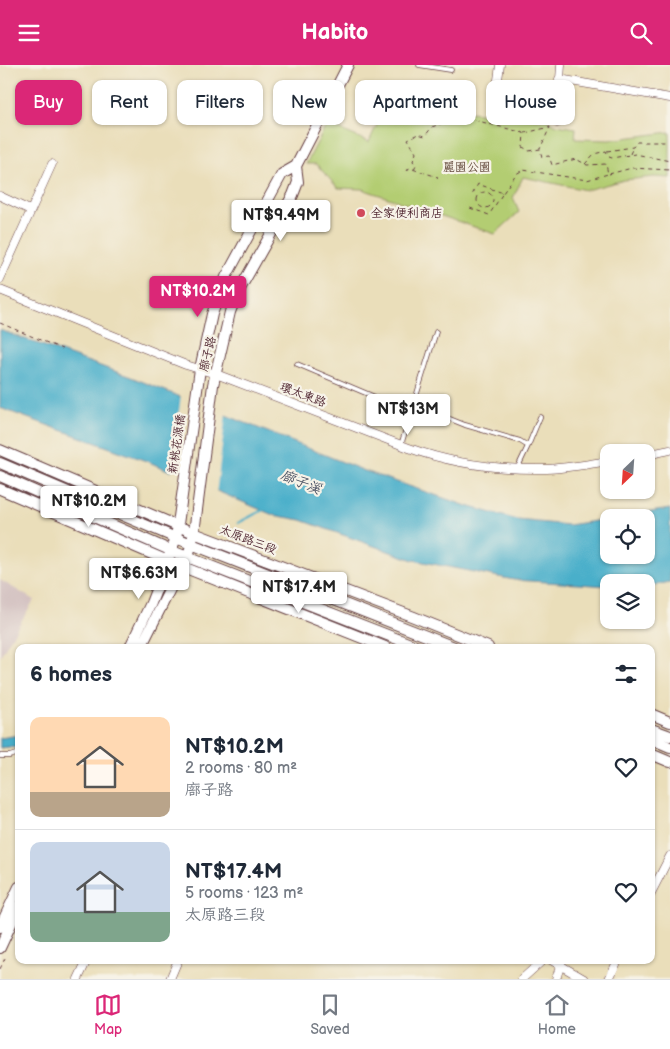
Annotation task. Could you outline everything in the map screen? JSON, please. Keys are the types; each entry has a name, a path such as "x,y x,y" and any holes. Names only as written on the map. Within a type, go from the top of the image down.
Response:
{"main road":[{"path":"296,166 348,65"},
{"name":"廍子路","path":"194,533 213,385 230,312 237,294 293,195 298,182 296,166 282,174 223,283 209,326 199,374"},
{"name":"新桃花源橋","path":"178,526 199,374"},
{"name":"太原路三段","path":"0,450 194,533 481,644"},
{"name":"太原路三段","path":"0,463 176,538 446,644"},
{"path":"0,476 172,551 410,644"},
{"path":"0,489 168,561 377,644"},
{"path":"131,644 151,603 172,551 178,526"},
{"path":"142,644 171,587 184,567 194,533"},
{"path":"655,716 670,722"},
{"path":"655,731 670,737"},
{"path":"655,741 670,747"},
{"path":"655,756 670,762"},
{"path":"0,927 15,895"},
{"path":"0,948 15,916"}],"street":[{"path":"498,80 500,65"},
{"path":"561,65 559,79 670,99"},
{"path":"0,279 52,163"},
{"path":"0,196 30,210"},
{"name":"環太東路","path":"0,290 199,374 216,374 401,445 439,457 485,466 517,469 549,469 600,462"},
{"path":"655,453 670,450"},
{"path":"655,876 670,856"},
{"path":"78,979 85,964"},
{"path":"170,979 176,964"},
{"path":"522,979 539,964"},
{"path":"556,979 560,964"},
{"path":"562,964 584,979"},
{"path":"609,979 616,964"}],"lane":[{"path":"419,65 450,70"},
{"path":"401,445 436,332"},
{"path":"297,364 364,393 446,417 465,425 520,441 528,446"},
{"path":"517,469 540,417"},
{"path":"0,755 15,754"}],"path":[{"path":"414,169 416,165 413,161 416,153 408,139 418,134 425,136 432,127 451,120 459,123 463,117 524,133 550,127 540,149 542,157 549,156 552,165 576,159 587,165 606,164 608,174"},
{"path":"524,133 523,147 532,152 540,149"},
{"path":"629,155 637,142 668,142"},
{"path":"585,164 594,154 633,147"},
{"path":"606,151 609,157 612,158 635,154 670,161"},
{"path":"408,171 409,168 438,177 436,182"},
{"path":"470,208 489,215 516,174 524,170 587,180 632,168 670,170"},
{"path":"472,195 478,184 503,193"},
{"path":"490,194 494,189"},
{"path":"484,193 490,194 493,199 492,205 485,208 480,206 477,202 479,195 484,193"},
{"path":"0,323 62,349"}],"shaded area":[{"path":"0,580 34,600 0,656"}],"green space":[{"name":"麗園公園","path":"476,113 486,114 486,125 557,125 576,128 575,139 609,140 670,132 670,178 654,177 624,180 586,190 523,177 513,198 519,212 495,234 362,189 338,188 316,164 306,164 326,125 369,142 377,125 476,125"}],"water":[{"name":"廍子溪","path":"0,330 131,377 365,471 467,506 518,520 568,525 600,520 600,564 655,564 655,511 670,509 670,582 655,585 655,574 600,574 600,585 514,580 413,560 301,520 273,515 149,462 0,408"},
{"path":"15,736 15,746 0,748 0,738"}],"pier":[{"path":"181,395 226,413 216,494 171,474"}],"waterway":[{"path":"238,523 263,510"}],"place":[{"name":"全家便利商店","path":"361,213"}]}
